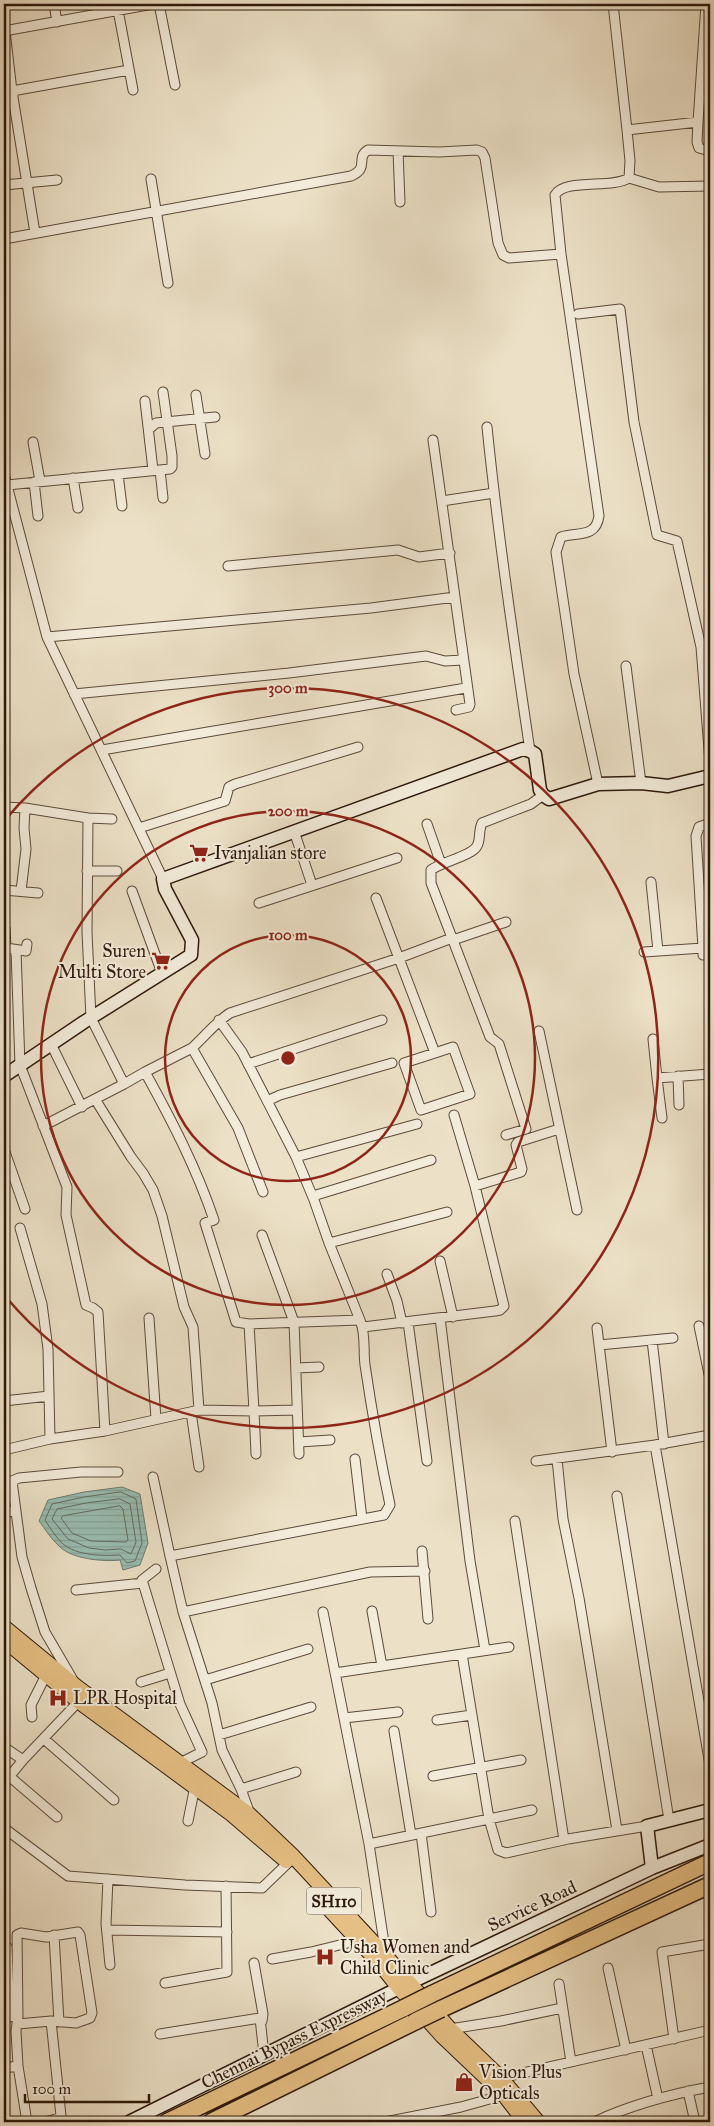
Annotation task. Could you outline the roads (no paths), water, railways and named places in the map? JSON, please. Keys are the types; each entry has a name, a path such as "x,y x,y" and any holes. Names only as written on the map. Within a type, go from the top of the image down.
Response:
{"highway":[{"name":"Chennai Bypass Expressway","path":"167,2122 706,1864"},
{"name":"Chennai Bypass Expressway","path":"211,2122 416,2021 710,1885"}],"main road":[{"name":"SH110","path":"4,1627 81,1694 291,1860"},
{"name":"SH110","path":"4,1640 46,1675 81,1694 180,1763 250,1815 383,1959 442,2036 504,2095 525,2122"},
{"name":"SH110","path":"405,1986 501,2078 538,2122"}],"street":[{"path":"54,4 57,22"},
{"path":"35,233 4,31 153,4"},
{"path":"159,4 174,85"},
{"path":"613,4 630,161 629,178"},
{"path":"706,4 696,142 699,148 710,150"},
{"path":"118,10 133,90"},
{"path":"12,91 129,70"},
{"path":"626,130 698,122"},
{"path":"4,239 351,176 362,169 365,151 439,152 477,150 482,152 485,158 498,243 503,255 509,258 561,254"},
{"path":"398,151 400,202"},
{"path":"598,784 574,674 556,552 556,546 561,537 592,531 597,527 599,516 561,254 555,203 557,191 571,187 620,182 629,178 659,187 710,186"},
{"path":"151,179 168,283"},
{"path":"4,185 57,180"},
{"path":"578,314 620,309 634,422 657,535 677,541 701,647 710,762"},
{"path":"7,485 170,468 172,463 163,392"},
{"path":"196,395 204,454"},
{"path":"145,401 163,498"},
{"path":"149,429 156,423 215,417"},
{"path":"487,427 494,493 530,750"},
{"path":"433,440 450,554 466,688 470,704 469,707 456,710"},
{"path":"33,442 38,516"},
{"path":"4,474 47,638 163,879 165,889 192,940 191,955 4,1076"},
{"path":"118,474 122,506"},
{"path":"73,478 78,508"},
{"path":"442,501 494,493"},
{"path":"228,566 398,550 419,558 450,554"},
{"path":"47,638 371,608 455,597"},
{"path":"74,694 289,673 426,656 445,661 463,660"},
{"path":"626,666 641,783"},
{"path":"102,750 466,688"},
{"path":"139,828 225,801 229,787 235,784 358,747"},
{"path":"163,879 523,749 530,750 535,754 540,790 543,796 549,798 598,784 641,783 668,786 710,776"},
{"path":"506,1135 526,1129 499,1044 490,1037 431,883 431,870 474,850 478,844 479,830 482,823 531,804 543,796"},
{"path":"4,807 24,808 88,818 112,819"},
{"path":"21,892 26,849 24,808"},
{"path":"88,818 87,932 91,1018 124,1084"},
{"path":"710,823 699,827 696,836 703,955 710,955"},
{"path":"427,824 441,864"},
{"path":"294,832 312,885"},
{"path":"259,903 397,858"},
{"path":"87,871 117,871"},
{"path":"651,882 658,951"},
{"path":"4,890 38,893"},
{"path":"132,891 162,973"},
{"path":"376,898 435,1052"},
{"path":"43,1126 192,1048 213,1029 219,1020 230,1012 506,922"},
{"path":"5,928 5,946 8,950 26,951 27,944"},
{"path":"644,952 703,948"},
{"path":"16,950 20,1065 67,1187 66,1214 86,1305 98,1312 105,1431"},
{"path":"170,1556 384,1515 390,1505 374,1426 364,1357 362,1324 329,1243 313,1196 296,1158 248,1064 230,1033 219,1020"},
{"path":"248,1064 382,1020"},
{"path":"539,1031 577,1210"},
{"path":"653,1039 662,1118"},
{"path":"51,1044 82,1107"},
{"path":"453,1047 470,1094 421,1110 404,1063 435,1052 453,1047"},
{"path":"192,1048 238,1128 263,1192"},
{"path":"267,1100 392,1063"},
{"path":"145,1072 177,1129 202,1184 214,1220 206,1223 236,1322 249,1324 294,1322 374,1326 500,1310 504,1306 475,1186 454,1116"},
{"path":"657,1078 710,1074"},
{"path":"678,1076 679,1105"},
{"path":"95,1099 153,1190 162,1216 184,1306 193,1327 195,1411 199,1467"},
{"path":"296,1158 313,1151 417,1124"},
{"path":"475,1186 521,1172 522,1169 516,1145 518,1142 559,1129"},
{"path":"4,1149 25,1209"},
{"path":"313,1196 431,1160"},
{"path":"329,1243 447,1212"},
{"path":"20,1228 42,1304 48,1349 50,1439"},
{"path":"262,1234 294,1322 299,1454"},
{"path":"440,1260 453,1316"},
{"path":"387,1274 410,1335 427,1460"},
{"path":"149,1318 156,1419"},
{"path":"440,1318 470,1561 485,1650"},
{"path":"249,1324 256,1454"},
{"path":"699,1326 710,1379"},
{"path":"597,1328 612,1452"},
{"path":"599,1345 673,1338"},
{"path":"652,1340 659,1445 710,1765"},
{"path":"296,1368 319,1367"},
{"path":"4,1401 49,1396"},
{"path":"4,1450 50,1439 105,1431 195,1411 298,1410"},
{"path":"536,1461 659,1445 710,1435"},
{"path":"299,1442 330,1440"},
{"path":"355,1458 362,1520"},
{"path":"557,1459 563,1519 579,1598 617,1830"},
{"path":"57,1818 6,1780 22,1760 44,1739 81,1694 45,1632 22,1557 12,1482 16,1479 81,1472 118,1472"},
{"path":"153,1477 184,1612 222,1750 241,1789 250,1815"},
{"path":"617,1496 668,1820"},
{"path":"4,1513 15,1510"},
{"path":"515,1521 564,1840"},
{"path":"422,1551 428,1619"},
{"path":"156,1569 142,1580 180,1704 202,1752 180,1763"},
{"path":"184,1612 370,1572 425,1571"},
{"path":"76,1590 143,1583"},
{"path":"372,1611 382,1666"},
{"path":"323,1612 369,1844 383,1959"},
{"path":"335,1673 509,1647"},
{"path":"204,1680 308,1649"},
{"path":"462,1654 489,1819 496,1846 502,1852 647,1826 710,1810"},
{"path":"141,1682 170,1672"},
{"path":"32,1717 31,1705 46,1675"},
{"path":"219,1735 311,1707"},
{"path":"344,1718 398,1712"},
{"path":"437,1720 472,1715"},
{"path":"394,1731 411,1835"},
{"path":"44,1739 114,1800"},
{"path":"4,1747 22,1760"},
{"path":"433,1776 521,1760"},
{"path":"241,1789 296,1772"},
{"path":"188,1821 195,1786"},
{"path":"369,1844 532,1810"},
{"path":"647,1826 652,1868"},
{"path":"4,1828 68,1876 262,1888 291,1860"},
{"path":"421,1833 431,1912"},
{"name":"Service Road","path":"129,2122 405,1986 652,1868 710,1845"},
{"path":"108,1879 107,1930 110,1965"},
{"path":"165,1983 227,1972 226,1886"},
{"path":"107,1930 227,1932"},
{"path":"78,1932 92,2013 90,2018 76,2023 12,2018 17,1936 21,1933 46,1937 78,1932"},
{"path":"45,2122 61,2116 55,2022 54,1935"},
{"path":"272,1958 311,1952 363,1938"},
{"path":"674,2039 662,1952 710,1944"},
{"path":"4,1946 7,1946 12,2018 16,2032 18,2066 26,2122"},
{"path":"254,1963 263,2014 264,2055"},
{"path":"608,1968 626,2050"},
{"path":"559,1984 572,2062"},
{"path":"450,2029 501,2021 562,2008"},
{"path":"160,2034 260,2018 262,2021"},
{"path":"501,2078 710,2030"},
{"path":"646,2045 658,2099"},
{"path":"4,2068 18,2066"},
{"path":"594,2122 614,2113 658,2099 710,2087"},
{"path":"688,2091 695,2122"},
{"path":"385,2122 460,2107 504,2095"}],"water":[{"path":"122,1487 140,1494 148,1543 140,1565 123,1570 120,1560 96,1560 71,1554 56,1543 39,1521 48,1500 84,1492"}],"place":[{"name":"Ivanjalian store","path":"199,853"},
{"name":"Suren Multi Store","path":"161,961"},
{"name":"LPR Hospital","path":"58,1698"},
{"name":"Usha Women and Child Clinic","path":"325,1957"},
{"name":"Vision Plus Opticals","path":"464,2082"}]}
